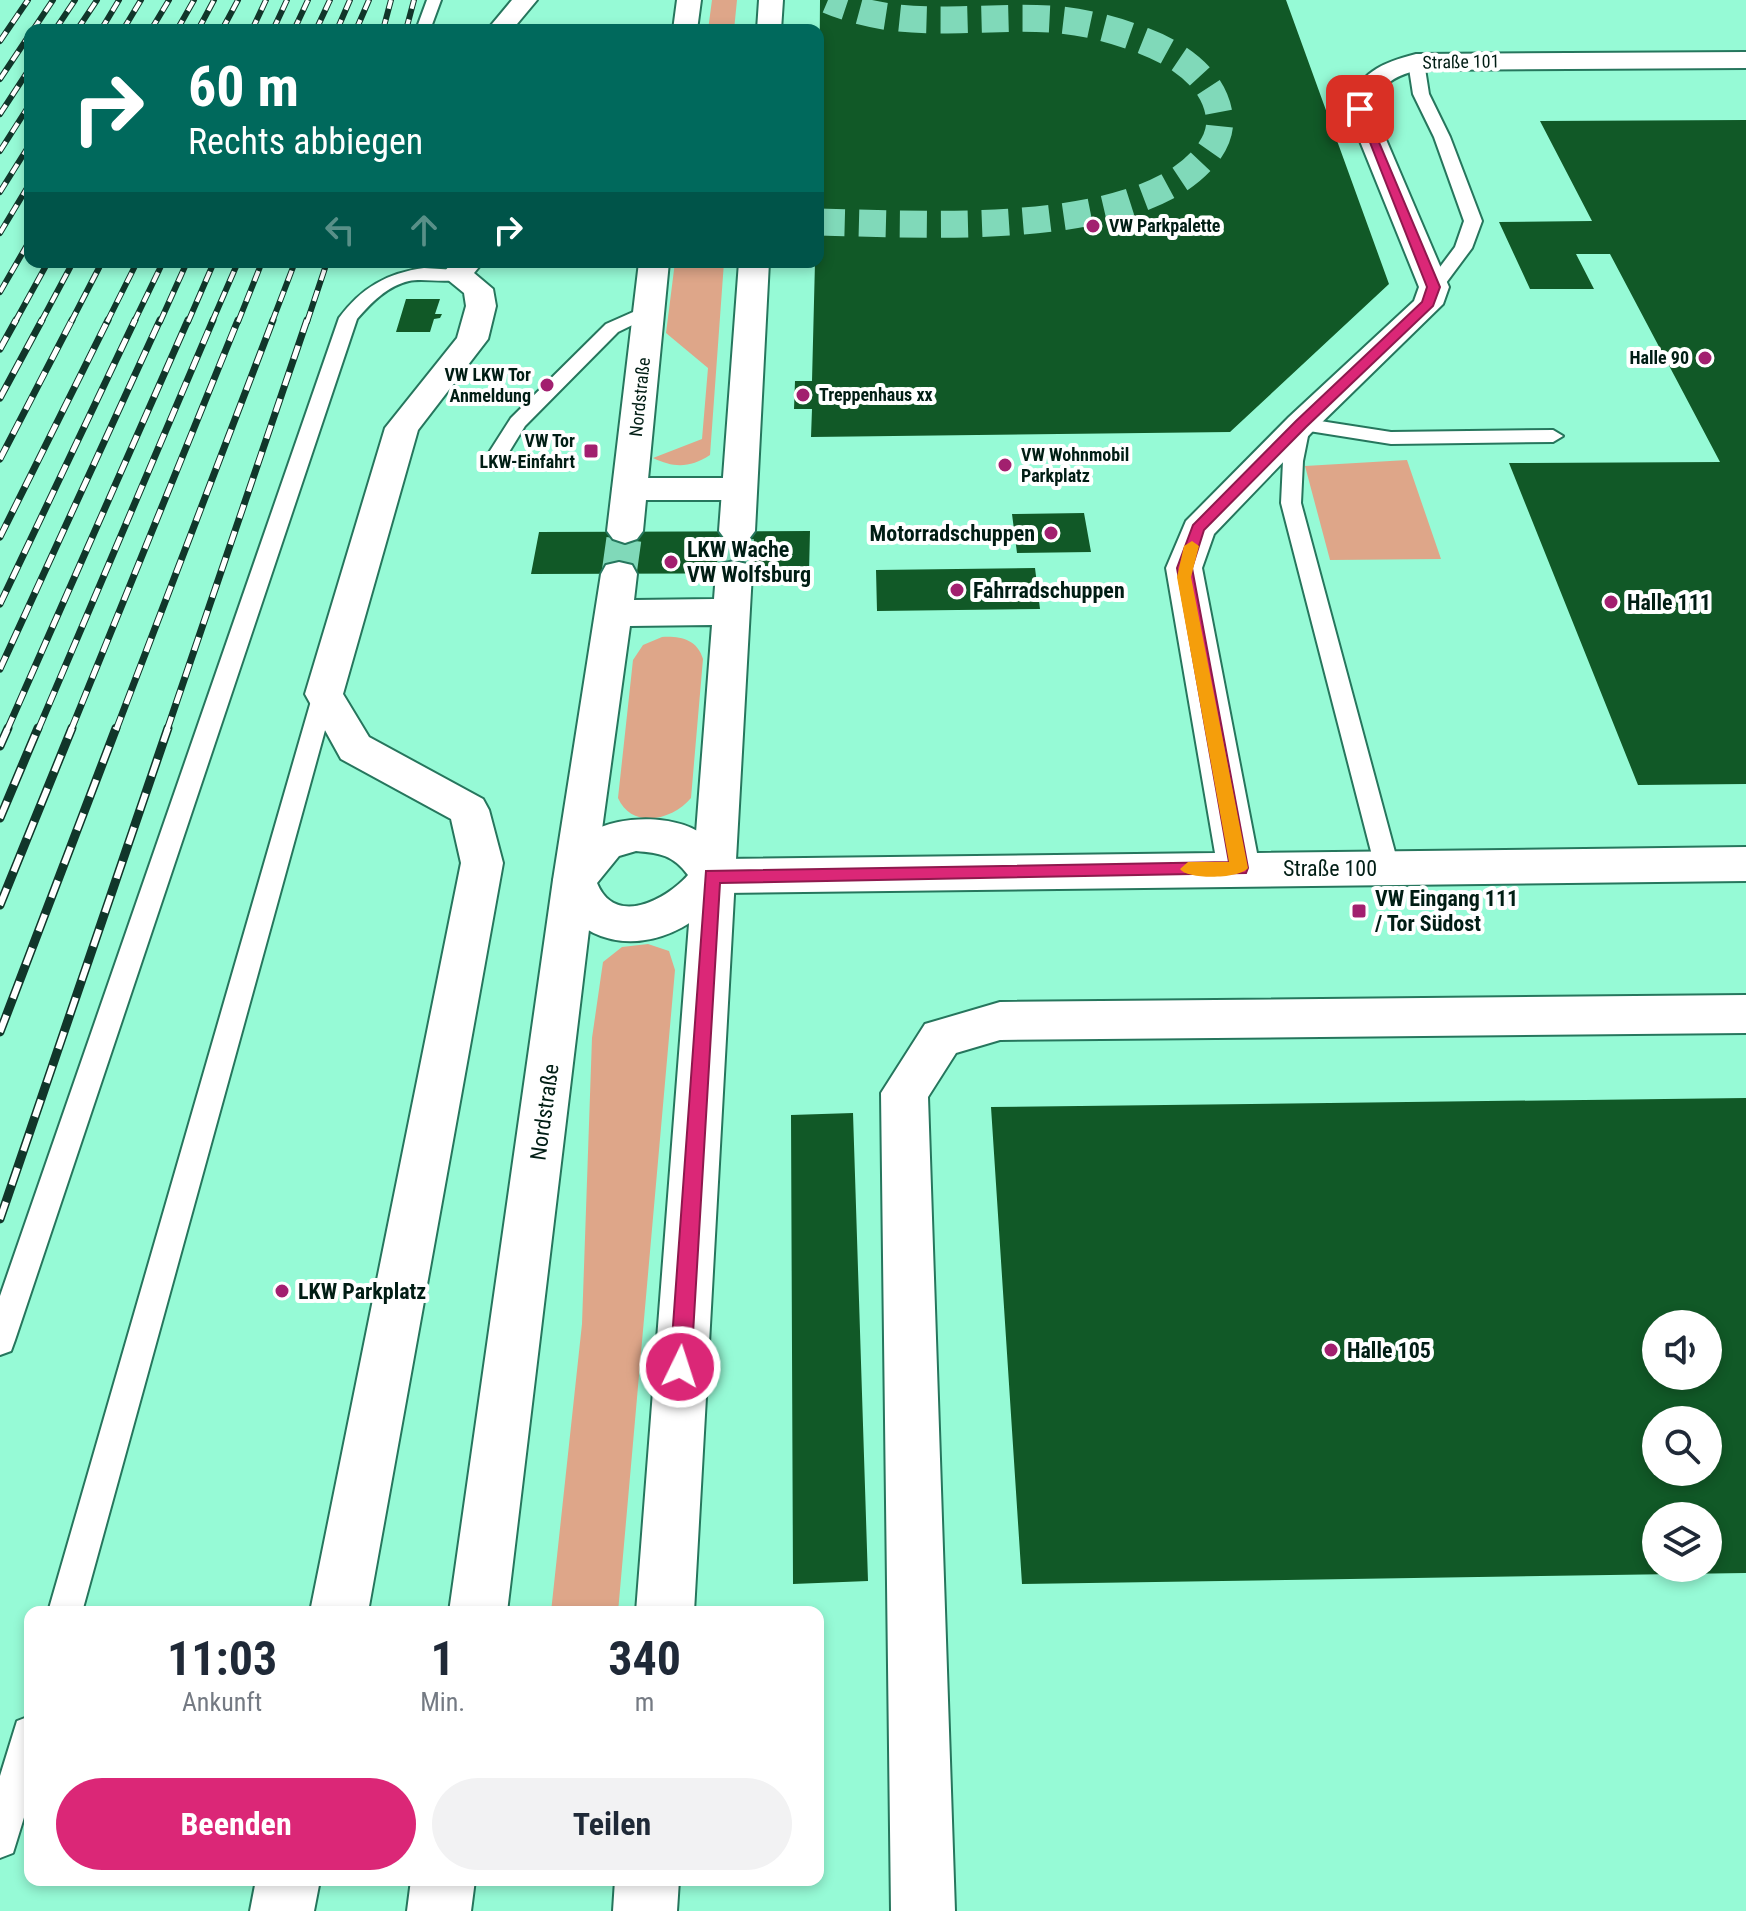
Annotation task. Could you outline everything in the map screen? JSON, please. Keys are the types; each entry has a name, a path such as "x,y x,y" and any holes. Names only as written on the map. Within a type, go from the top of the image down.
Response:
{"street":[{"path":"508,17 525,0"},
{"path":"686,24 689,0"},
{"path":"769,24 771,0"},
{"name":"Straße 101","path":"1434,287 1360,109 1365,87 1386,71 1416,62 1746,60"},
{"path":"340,1606 482,863 469,810 355,748 324,694 402,428 472,339 481,306 478,289 446,268"},
{"name":"Nordstraße","path":"625,531 653,268"},
{"path":"737,531 754,268"},
{"path":"1239,868 1184,568 1198,529 1301,424 1428,304 1434,287"},
{"path":"629,489 739,489"},
{"path":"665,1606 734,573"},
{"name":"Nordstraße","path":"479,1606 574,880 619,574"},
{"path":"615,613 731,612"},
{"path":"636,835 669,837 681,843 692,849 712,876 684,907 660,921 631,925 606,917 587,906 574,880 605,844 636,835"},
{"name":"Straße 100","path":"712,876 1746,864"},
{"path":"923,1911 904,1093 941,1038 1000,1021 1746,1014"},
{"path":"282,1911 287,1886"},
{"path":"439,1911 442,1886"},
{"path":"645,1911 647,1886"}],"lane":[{"path":"425,24 434,0"},
{"path":"1416,62 1421,94 1442,137 1473,221 1463,248 1434,287"},
{"path":"0,1340 348,318 367,293 398,277 446,268"},
{"path":"491,465 518,422 612,328 649,310"},
{"path":"1387,867 1291,503 1293,461 1301,424 1391,438 1553,436"},
{"path":"67,1606 324,694"},
{"path":"0,1840 24,1755"}],"shaded area":[{"path":"712,0 737,0 735,24 709,24"},
{"path":"674,268 724,268 710,455 682,465 653,458 702,439 708,368 666,333"},
{"path":"1407,460 1441,559 1330,560 1305,466"},
{"path":"662,637 687,640 697,647 703,659 691,798 674,812 643,818 624,808 618,798 633,660 643,645"},
{"path":"648,944 669,951 675,970 619,1606 552,1606 582,1324 592,1038 603,962 622,947"}],"building":[{"name":"VW Parkpalette","path":"820,0 1286,0 1389,284 1230,432 811,437 812,409 794,409 795,381 812,381 815,268 824,268 824,24 820,24"},
{"path":"1746,120 1746,784 1638,785 1509,463 1720,462 1610,254 1576,254 1594,289 1530,289 1499,222 1592,221 1540,121"},
{"path":"406,299 440,299 435,314 442,314 434,319 430,332 396,332"},
{"name":"Motorradschuppen","path":"1084,513 1091,552 1017,553 1012,514"},
{"name":"LKW Wache VW Wolfsburg","path":"810,531 809,573 531,574 539,532"},
{"name":"Fahrradschuppen","path":"1035,568 1040,609 877,611 876,570"},
{"name":"Halle 105","path":"1746,1098 1746,1573 1722,1573 1722,1502 1642,1502 1642,1575 1022,1584 991,1107"},
{"path":"853,1113 868,1581 793,1584 791,1115"}],"tunnel":[{"path":"824,222 965,224 1022,221 1078,214 1128,202 1172,184 1204,158 1214,143 1219,126 1215,101 1191,68 1156,46 1121,33 1050,19 938,20 883,16 828,0"},
{"path":"619,574 625,531"},
{"path":"734,573 737,531"}],"railway":[{"path":"0,41 28,0"},
{"path":"37,24 53,0"},
{"path":"59,24 75,0"},
{"path":"81,24 97,0"},
{"path":"105,24 119,0"},
{"path":"127,24 141,0"},
{"path":"155,24 169,0"},
{"path":"180,24 194,0"},
{"path":"201,24 214,0"},
{"path":"225,24 238,0"},
{"path":"255,24 266,0"},
{"path":"276,24 287,0"},
{"path":"297,24 308,0"},
{"path":"319,24 330,0"},
{"path":"340,24 350,0"},
{"path":"359,24 369,0"},
{"path":"385,24 391,0"},
{"path":"408,24 414,0"},
{"path":"0,79 24,43"},
{"path":"0,114 24,77"},
{"path":"0,151 24,113"},
{"path":"0,192 24,154"},
{"path":"0,233 24,193"},
{"path":"0,292 24,250"},
{"path":"15,322 45,268"},
{"path":"41,322 70,268"},
{"path":"71,322 99,268"},
{"path":"108,320 134,268"},
{"path":"134,322 160,268"},
{"path":"160,322 184,268"},
{"path":"188,322 211,268"},
{"path":"212,322 235,268"},
{"path":"238,322 260,268"},
{"path":"272,322 293,268"},
{"path":"307,322 325,268"},
{"path":"0,349 16,320"},
{"path":"0,398 42,320"},
{"path":"0,459 72,320"},
{"path":"0,537 108,320"},
{"path":"0,604 135,320"},
{"path":"0,669 160,320"},
{"path":"7,730 188,320"},
{"path":"38,730 213,320"},
{"path":"71,730 238,320"},
{"path":"116,730 273,320"},
{"path":"167,730 307,320"},
{"path":"0,746 8,728"},
{"path":"0,818 38,728"},
{"path":"0,905 72,728"},
{"path":"0,1032 116,728"},
{"path":"0,1219 168,728"}],"slow traffic":[{"path":"1188,869 1239,868 1184,577 1192,546"}],"place":[{"name":"VW Parkpalette","path":"1093,226"},
{"name":"Halle 90","path":"1705,358"},
{"name":"VW LKW Tor Anmeldung","path":"547,385"},
{"name":"Treppenhaus xx","path":"803,395"},
{"name":"VW Tor LKW-Einfahrt","path":"591,451"},
{"name":"VW Wohnmobil Parkplatz","path":"1005,465"},
{"name":"Motorradschuppen","path":"1051,533"},
{"name":"LKW Wache VW Wolfsburg","path":"671,562"},
{"name":"Fahrradschuppen","path":"957,590"},
{"name":"Halle 111","path":"1611,602"},
{"name":"VW Eingang 111 / Tor Südost","path":"1359,911"},
{"name":"LKW Parkplatz","path":"282,1291"},
{"name":"Halle 105","path":"1331,1350"}],"route":[{"path":"680,1367 712,876 1239,868 1184,568 1198,529 1301,424 1428,304 1434,287 1360,109"}]}
